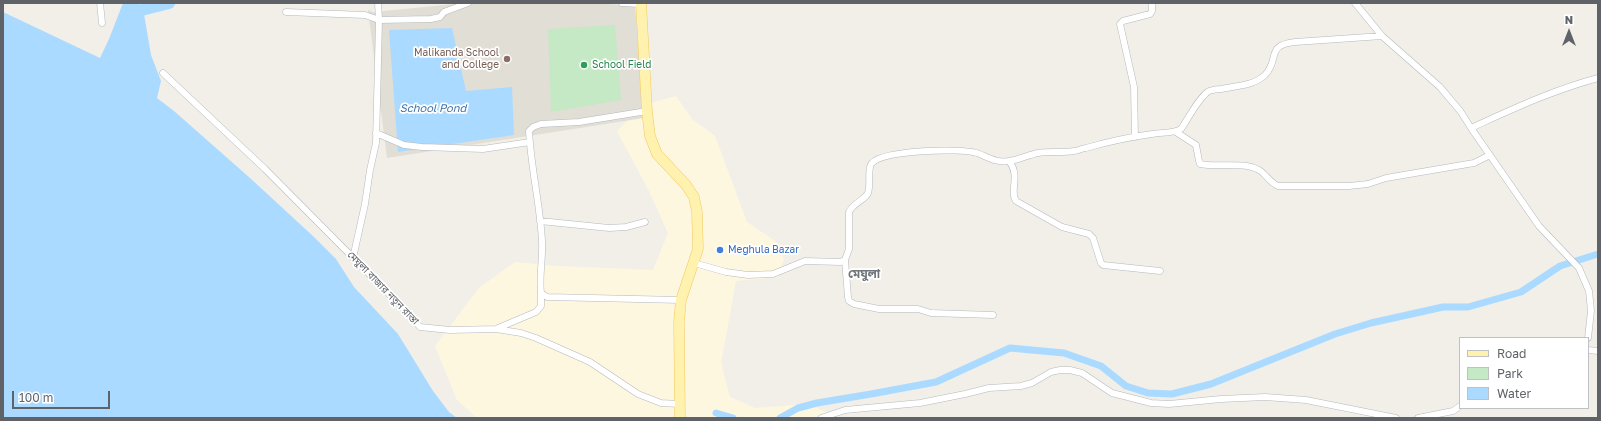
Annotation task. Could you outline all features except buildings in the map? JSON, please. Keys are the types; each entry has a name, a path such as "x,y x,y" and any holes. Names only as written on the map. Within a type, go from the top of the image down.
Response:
{"main road":[{"path":"641,3 650,136 658,154 686,185 694,197 697,212 698,250 681,300 679,322 680,418"}],"street":[{"path":"100,3 102,23"},
{"path":"353,258 376,143 379,20 378,3"},
{"path":"286,12 365,15 379,20 431,18 440,17 444,12 468,3"},
{"path":"622,3 641,3"},
{"path":"1135,137 1134,88 1120,24 1123,21 1150,14 1152,11 1152,3"},
{"path":"1355,3 1382,36 1440,87 1461,112 1528,212 1560,249 1579,268 1589,291 1591,311 1588,337"},
{"path":"993,315 930,313 918,309 879,309 854,304 849,301 845,260 849,249 850,212 852,206 868,194 870,186 870,167 872,163 887,157 932,151 963,151 977,153 992,160 1009,161 1039,153 1074,151 1135,137 1176,132 1181,129 1204,95 1210,90 1254,82 1263,76 1271,67 1274,53 1282,44 1382,36"},
{"name":"মেঘুলা বাজার নতুন রাস্তা","path":"164,73 265,169 399,304 420,328 450,330 496,329 521,333 536,338 590,362 638,394 661,403 679,404"},
{"path":"1471,128 1542,96 1569,86 1598,78"},
{"path":"496,329 536,312 540,306 542,242 529,131 533,127 541,124 579,122 648,111"},
{"path":"1176,132 1196,145 1200,164 1232,166 1241,164 1259,170 1272,184 1278,186 1349,186 1368,184 1386,178 1474,163 1490,155"},
{"path":"376,133 404,145 483,149 530,142"},
{"path":"1009,161 1012,165 1015,176 1014,194 1016,201 1062,228 1089,234 1093,238 1101,263 1106,266 1160,271"},
{"path":"540,221 608,228 626,227 645,222"},
{"path":"694,262 726,272 748,275 773,274 805,261 835,262 845,260"},
{"path":"540,293 548,297 681,300"},
{"path":"821,418 845,410 920,402 988,388 1021,386 1032,383 1051,372 1060,370 1070,370 1082,373 1112,393 1151,403 1169,404 1221,399 1265,397 1306,400 1394,418"},
{"path":"1418,418 1452,411 1459,407"}],"shaded area":[{"name":"Malikanda School and College","path":"465,3 595,3 635,6 644,118 387,158 368,10 373,12"},
{"name":"Meghula Bazar","path":"676,96 692,119 715,136 747,222 775,241 784,259 778,277 736,281 721,363 730,397 755,408 809,404 838,418 477,418 457,400 435,346 479,288 515,262 556,266 653,270 668,233 648,189 617,131 643,105"}],"green space":[{"name":"School Field","path":"615,25 621,100 551,112 548,29"}],"water":[{"path":"123,3 138,3 144,14 151,55 161,81 157,98 174,111 250,178 336,259 354,287 398,334 433,391 449,412 457,418 3,418 3,12 100,58"},
{"name":"School Pond","path":"452,28 466,91 512,87 514,135 398,152 389,30"}],"waterway":[{"path":"126,14 169,3"},
{"path":"780,418 798,408 817,403 936,382 1010,348 1064,353 1101,366 1126,386 1148,393 1172,394 1211,384 1335,334 1371,323 1443,307 1468,307 1521,292 1560,266 1598,254"},
{"path":"716,413 733,418"}],"place":[{"name":"Malikanda School and College","path":"507,59"},
{"name":"School Field","path":"584,65"},
{"name":"Meghula Bazar","path":"720,250"}],"district":[{"name":"মেঘুলা","path":"864,274"}]}
